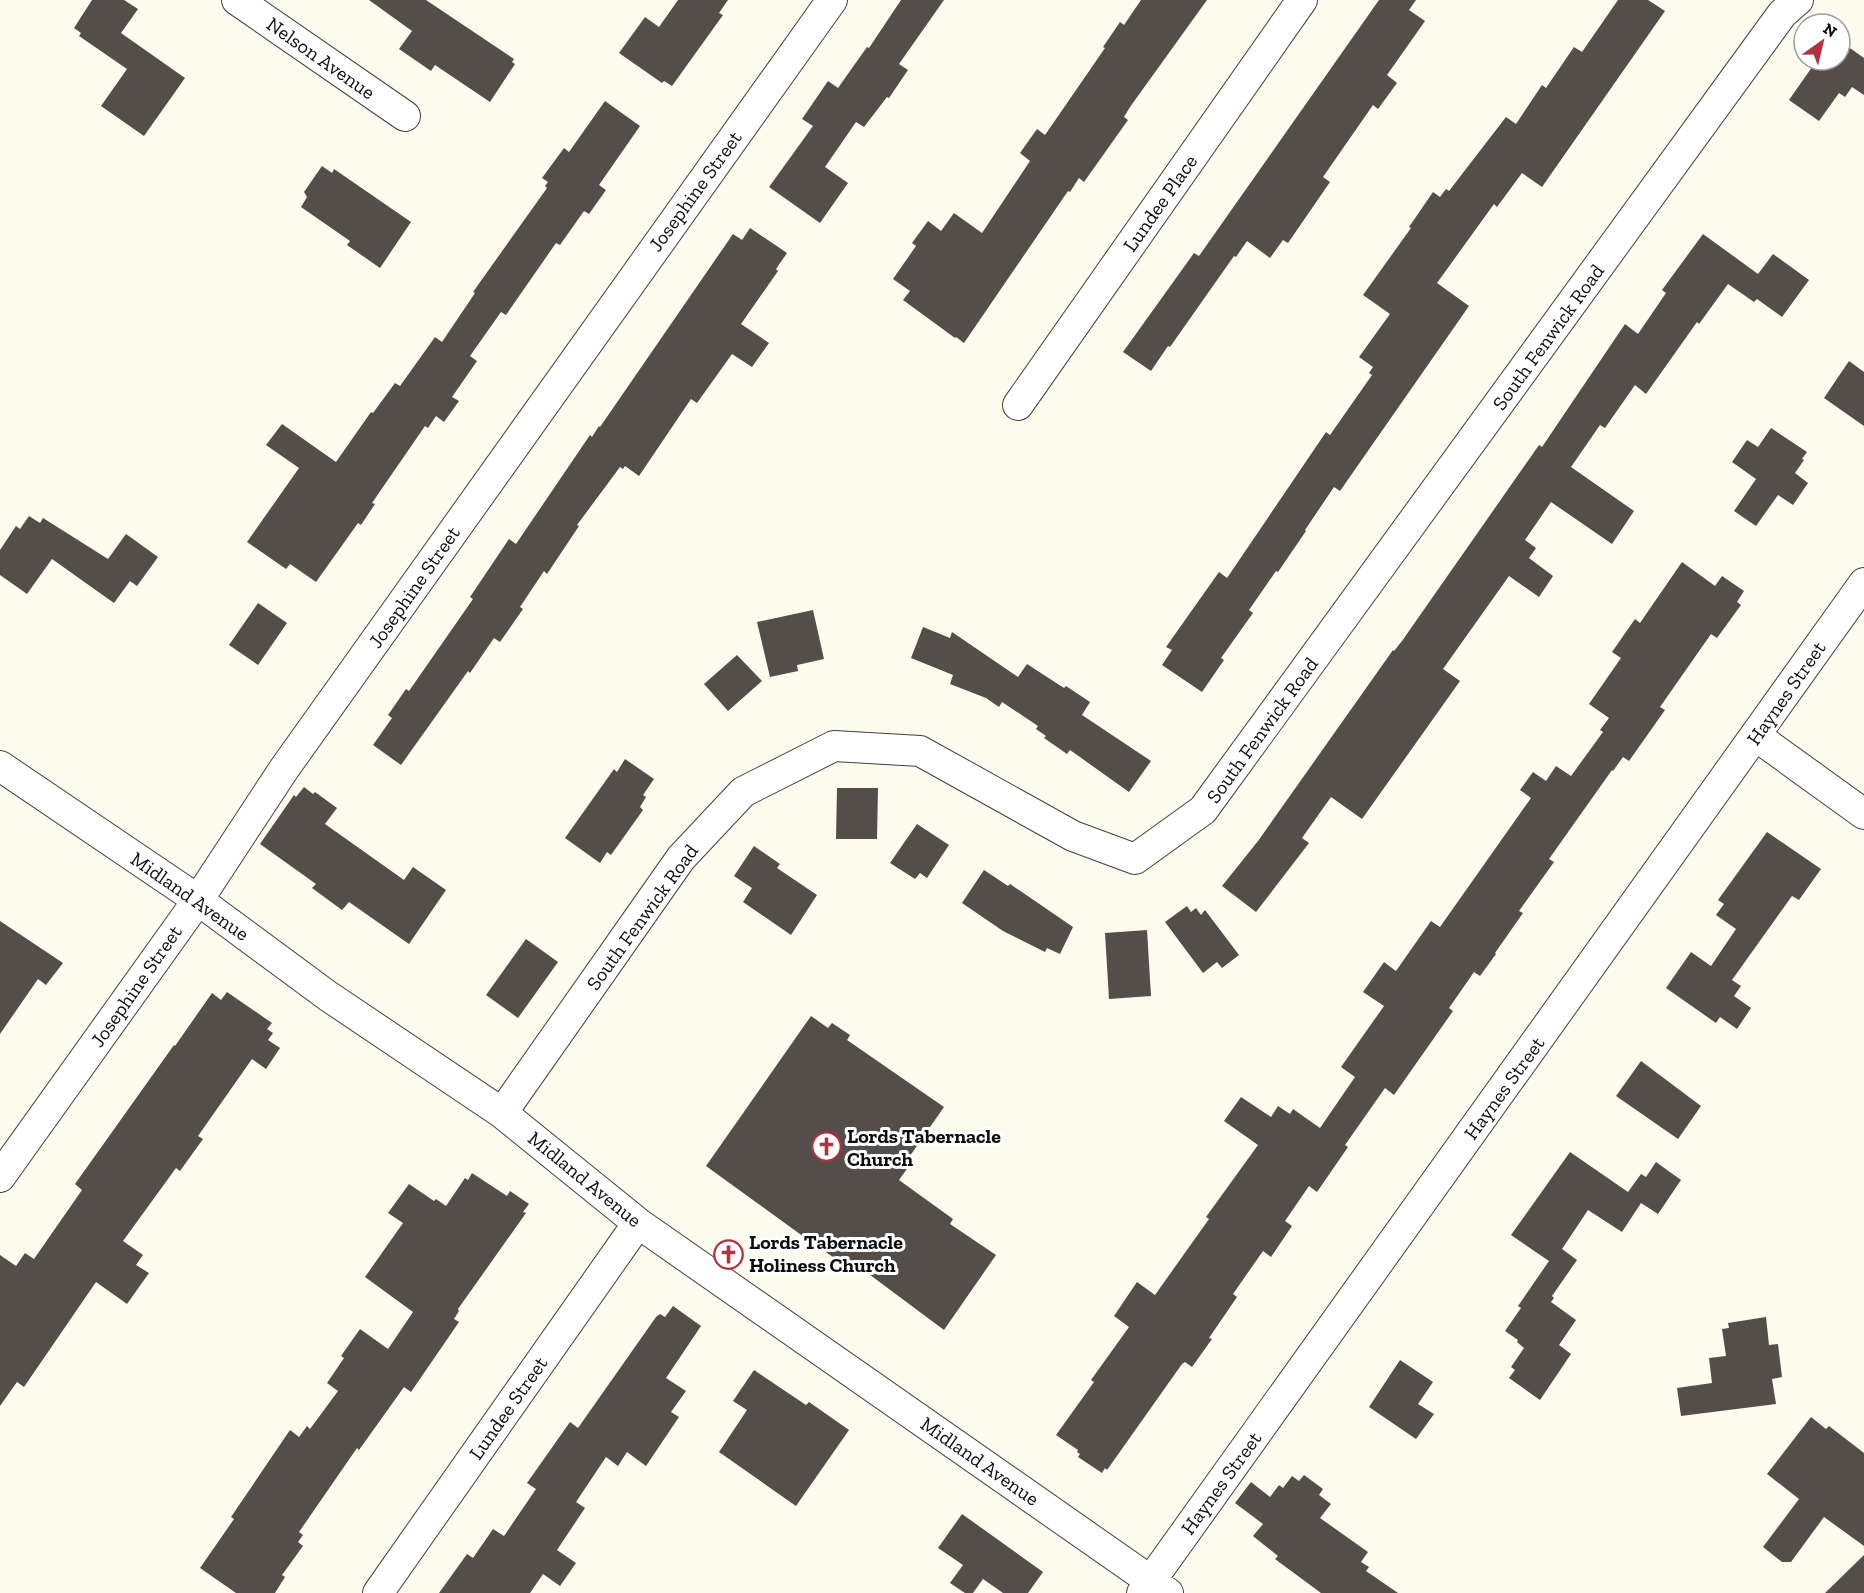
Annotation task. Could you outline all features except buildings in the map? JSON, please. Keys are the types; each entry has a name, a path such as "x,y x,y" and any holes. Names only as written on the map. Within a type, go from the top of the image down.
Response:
{"street":[{"name":"Nelson Avenue","path":"237,0 405,116"},
{"name":"Josephine Street","path":"0,1177 198,900 284,769 832,0"},
{"name":"Lundee Place","path":"1018,405 1302,0"},
{"name":"South Fenwick Road","path":"502,1113 681,858 743,792 834,746 920,751 1073,836 1135,859 1203,810 1782,14 1798,0"},
{"name":"Haynes Street","path":"1154,1589 1864,583"},
{"path":"1756,736 1864,814"},
{"name":"Midland Avenue","path":"0,766 198,900 328,996 502,1113 638,1222 1154,1589"},
{"name":"Lundee Street","path":"378,1593 638,1222"}],"place":[{"name":"Lords Tabernacle Church","path":"826,1147"},
{"name":"Lords Tabernacle Holiness Church","path":"728,1254"}]}
